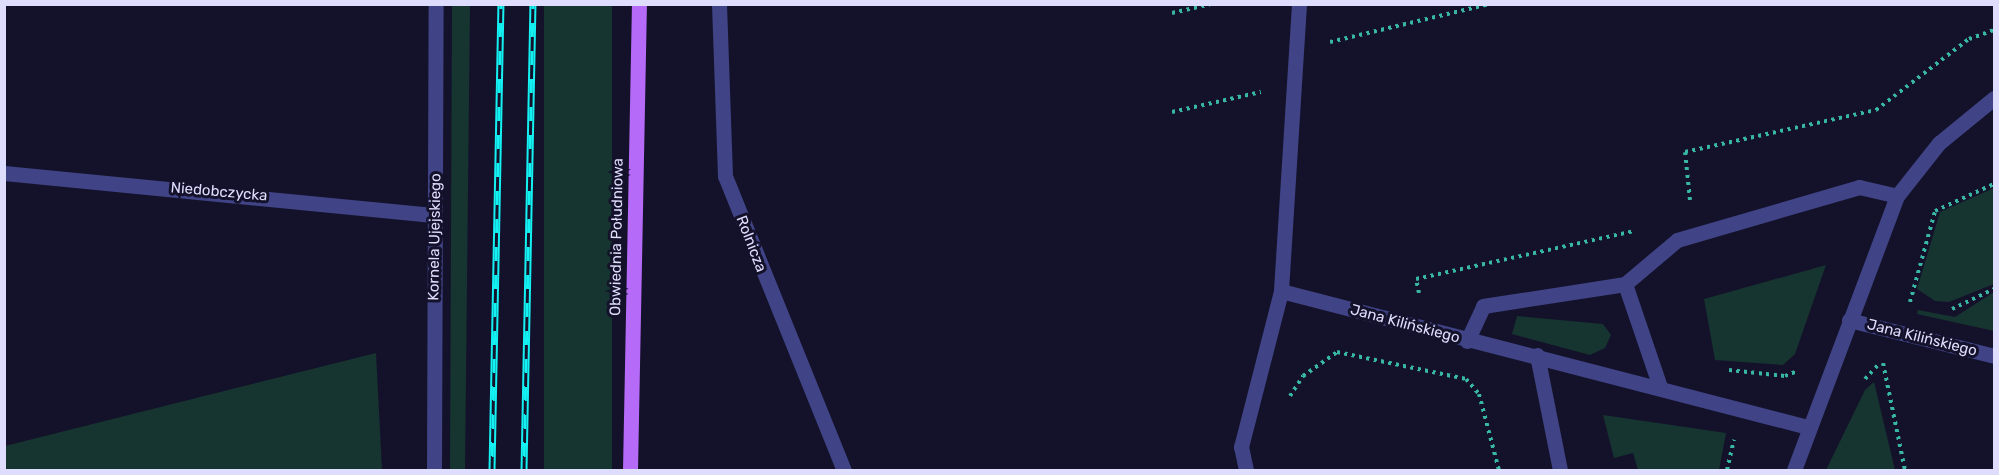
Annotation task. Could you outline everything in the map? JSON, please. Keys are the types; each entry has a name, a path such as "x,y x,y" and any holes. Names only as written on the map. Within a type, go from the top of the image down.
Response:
{"main road":[{"name":"Obwiednia Południowa","path":"630,471 639,4"}],"street":[{"name":"Kornela Ujejskiego","path":"434,471 433,215 439,113 436,4"},
{"name":"Rolnicza","path":"719,4 725,176 844,471"},
{"path":"1246,471 1241,447 1281,291 1299,4"},
{"name":"Jana Kilińskiego","path":"1794,471 1808,427 1897,196 1940,143 1995,98"},
{"name":"Niedobczycka","path":"4,173 433,215"},
{"path":"1467,341 1483,306 1625,284 1677,240 1859,187 1897,196"},
{"path":"1625,284 1660,387"},
{"name":"Jana Kilińskiego","path":"1281,291 1467,341 1537,355 1808,427"},
{"name":"Jana Kilińskiego","path":"1849,320 1995,356"},
{"path":"1537,355 1560,471"}],"path":[{"path":"1172,13 1210,4"},
{"path":"1297,50 1490,4"},
{"path":"1686,209 1691,199 1685,152 1876,110 1969,39 1995,30"},
{"path":"1172,112 1264,92"},
{"path":"1420,299 1416,279 1642,229"},
{"path":"1945,308 1955,309 1995,289"},
{"path":"1911,298 1919,301"},
{"path":"1286,408 1303,375 1337,352 1466,379 1479,394 1499,471"},
{"path":"1718,369 1785,376 1803,369"},
{"path":"1727,471 1735,433"}],"green space":[{"path":"470,4 465,470 450,470 452,5"},
{"path":"544,5 612,5 612,470 544,470"},
{"path":"1994,188 1994,284 1949,302 1935,301 1917,289 1940,212"},
{"path":"1826,265 1795,354 1783,365 1715,360 1704,299"},
{"path":"1994,292 1994,331 1917,314 1918,310 1955,317"},
{"path":"1517,316 1603,324 1611,335 1605,348 1590,355 1512,334"},
{"path":"376,353 382,470 5,470 5,446"},
{"path":"1874,382 1895,470 1826,470 1865,390"},
{"path":"1603,415 1726,433 1719,470 1638,470 1633,453 1614,458"}],"railway":[{"path":"492,470 501,4"},
{"path":"524,470 533,4"}]}
